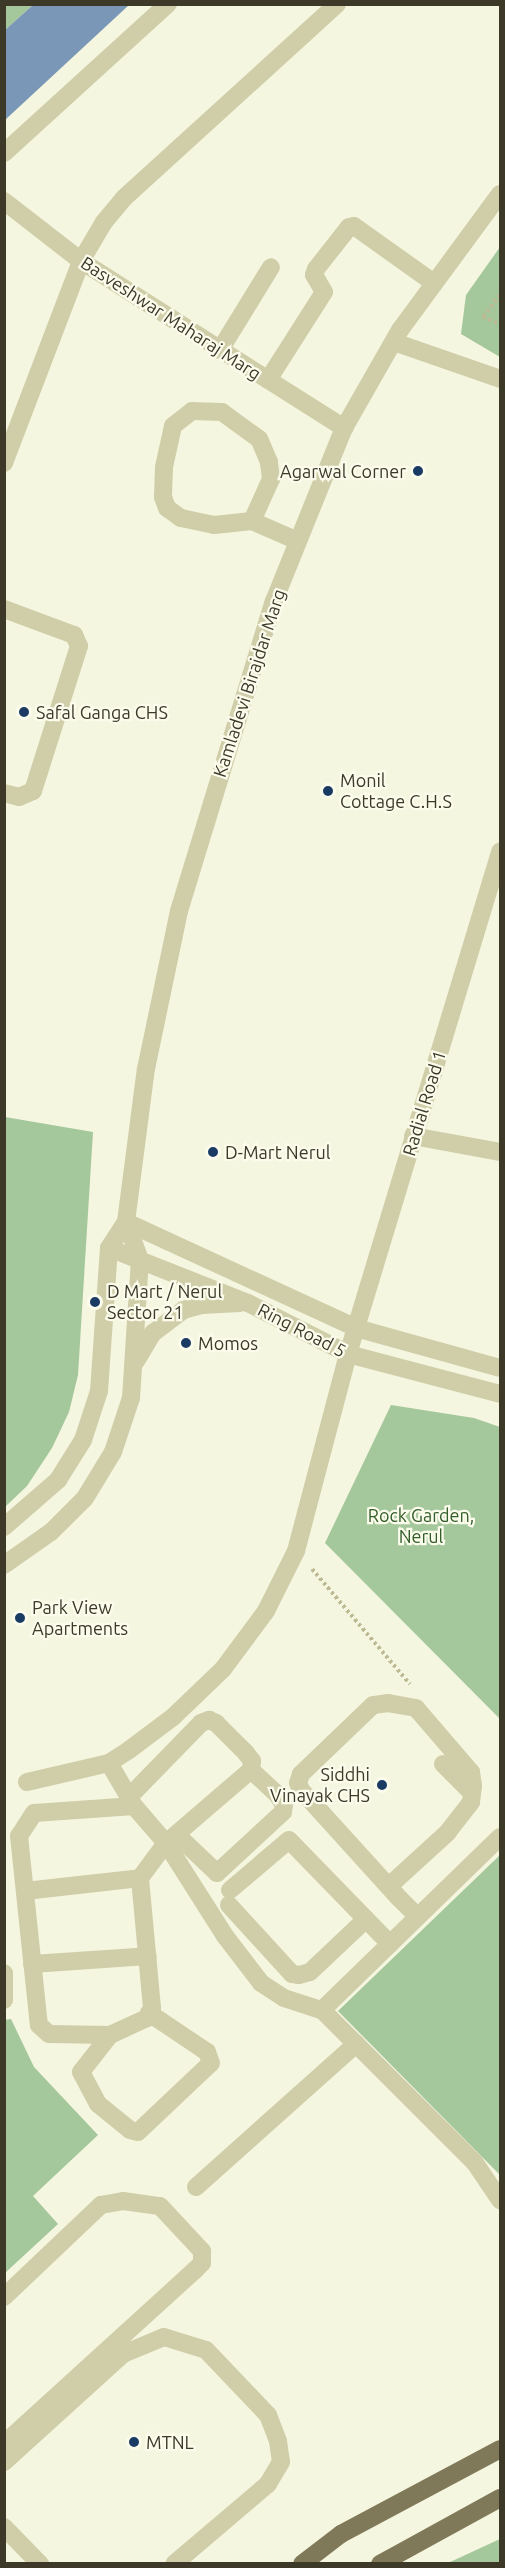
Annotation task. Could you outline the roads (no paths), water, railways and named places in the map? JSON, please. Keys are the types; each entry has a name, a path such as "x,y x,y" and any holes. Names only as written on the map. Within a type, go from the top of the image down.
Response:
{"main road":[{"path":"302,2564 341,2534 501,2449"},
{"path":"380,2564 501,2498"}],"street":[{"path":"4,153 168,4"},
{"path":"4,463 81,261 104,222 124,198 338,4"},
{"name":"Kamladevi Birajdar Marg","path":"4,1527 58,1480 82,1440 99,1391 109,1248 126,1222 146,1069 179,911 274,601 344,428 394,342 501,194"},
{"name":"Basveshwar Maharaj Marg","path":"4,201 81,261 344,428"},
{"path":"265,378 324,292 314,275 316,269 349,227 354,226 434,284"},
{"path":"220,350 271,267"},
{"path":"265,378 314,293"},
{"path":"394,342 501,379"},
{"path":"252,521 271,479 269,462 259,439 222,412 192,411 179,419 173,426 164,467 163,498 167,508 181,518 214,525 252,521 298,541"},
{"path":"4,609 74,635 79,646 33,791 19,797 4,793"},
{"name":"Radial Road 1","path":"109,1763 173,1717 224,1670 266,1611 296,1551 348,1354 501,852"},
{"path":"413,1136 501,1152"},
{"name":"Kamladevi Birajdar Marg","path":"4,1565 51,1532 85,1498 113,1452 131,1398 140,1260 126,1222"},
{"name":"Ring Road 5","path":"126,1222 356,1328 501,1368"},
{"name":"Ring Road 5","path":"109,1248 248,1303 348,1354 501,1394"},
{"path":"133,1367 153,1333 183,1310 202,1305 248,1303"},
{"path":"389,1886 447,1833 471,1802 472,1793 471,1772 416,1708 388,1702 373,1705 301,1774 301,1790 389,1886 418,1917"},
{"path":"208,1720 246,1753 252,1761 251,1770 171,1839 140,1878 148,1956 149,2013 133,2026 110,2035 41,2031 19,1836 34,1813 132,1802 201,1723 208,1720"},
{"path":"27,1782 109,1763 132,1802 171,1839 217,1873 223,1870 283,1812 284,1805 277,1794 251,1770"},
{"path":"443,1764 472,1793"},
{"path":"322,2010 501,1837"},
{"path":"171,1839 225,1936 261,1983 284,1998 322,2010 475,2163 501,2200"},
{"path":"366,1919 310,1972 292,1974 229,1897 289,1840 366,1919 390,1944"},
{"path":"25,1892 140,1878"},
{"path":"32,1964 148,1956"},
{"path":"4,1973 4,2000"},
{"path":"110,2035 81,2072 98,2104 130,2130 138,2132 211,2063 207,2052 149,2013"},
{"path":"195,2187 356,2044"},
{"path":"4,2297 101,2205 123,2201 160,2206 202,2252 202,2263 195,2270 4,2444"},
{"path":"4,2462 123,2354 164,2337 206,2350 268,2415 278,2440 281,2462 268,2484 174,2564"},
{"path":"4,2527 40,2564"}],"water":[{"path":"33,5 129,5 5,120 5,30"}],"place":[{"name":"Agarwal Corner","path":"418,471"},
{"name":"Safal Ganga CHS","path":"24,712"},
{"name":"Monil Cottage C.H.S","path":"328,791"},
{"name":"D-Mart Nerul","path":"213,1152"},
{"name":"D Mart / Nerul Sector 21","path":"95,1302"},
{"name":"Momos","path":"186,1343"},
{"name":"Park View Apartments","path":"20,1618"},
{"name":"Siddhi Vinayak CHS","path":"382,1785"},
{"name":"MTNL","path":"134,2442"}],"park label":[{"name":"Rock Garden, Nerul","path":"421,1526"}]}
